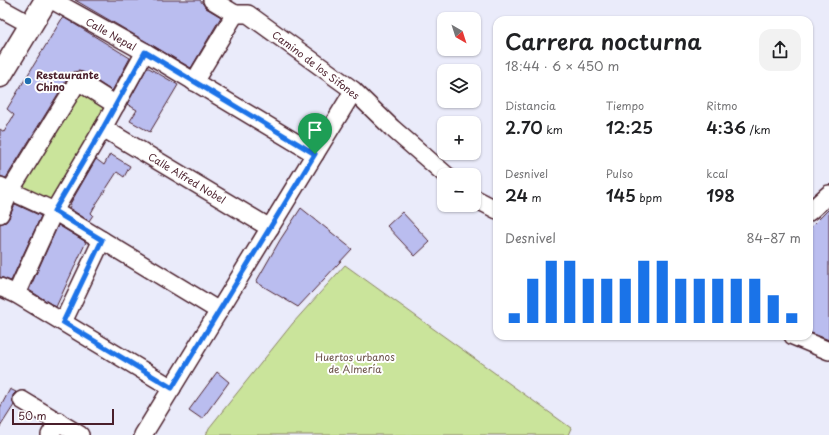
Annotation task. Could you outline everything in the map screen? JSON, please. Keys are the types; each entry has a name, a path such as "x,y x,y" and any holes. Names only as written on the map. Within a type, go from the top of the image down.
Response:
{"main road":[{"path":"0,52 32,0"},
{"path":"0,76 46,0"}],"street":[{"name":"Calle Nepal","path":"52,0 145,52 315,154"},
{"name":"Camino de los Sifones","path":"212,0 235,14 248,14 352,90 392,128 438,168"},
{"path":"0,8 20,19"},
{"path":"194,82 235,14"},
{"path":"16,294 54,211 116,106 145,52"},
{"path":"0,214 5,189 78,81 116,106"},
{"path":"143,435 315,154 352,90"},
{"name":"Calle Alfred Nobel","path":"103,128 270,228"},
{"path":"5,189 54,211 219,311"},
{"path":"813,208 829,194"},
{"path":"481,202 493,208"},
{"path":"63,322 102,240"},
{"path":"0,287 16,294 172,388"},
{"path":"803,340 829,351"},
{"path":"22,400 54,428 80,435"}],"green space":[{"path":"78,81 116,105 54,211 10,191"},
{"name":"Huertos urbanos de Almería","path":"345,265 571,428 568,435 206,435 209,428 293,323"}],"building":[{"path":"75,0 200,0 206,8 221,17 191,68"},
{"path":"63,17 130,58 112,91 83,72 78,71 71,73 6,178 0,176 0,129 4,132 14,115 7,109"},
{"path":"147,68 178,85 150,132 130,121 137,110 127,104"},
{"path":"110,154 130,166 124,177 117,172 91,213 93,215 89,221 69,208 70,204 96,159 104,165"},
{"path":"15,204 41,216 11,281 0,277 0,224 6,222 9,218"},
{"path":"301,208 352,249 298,307 256,282 280,240"},
{"path":"829,209 829,340 813,334 813,225"},
{"path":"402,212 430,242 415,256 387,226"},
{"path":"58,225 86,242 56,307 29,290"},
{"path":"217,372 229,382 202,419 189,410"},
{"path":"10,389 16,392 12,399 14,405 0,427 0,408"}],"place":[{"name":"Restaurante Chino","path":"28,81"}],"route":[{"path":"145,52 315,154 172,388 63,322 102,240 54,211 116,106 145,52"}]}
